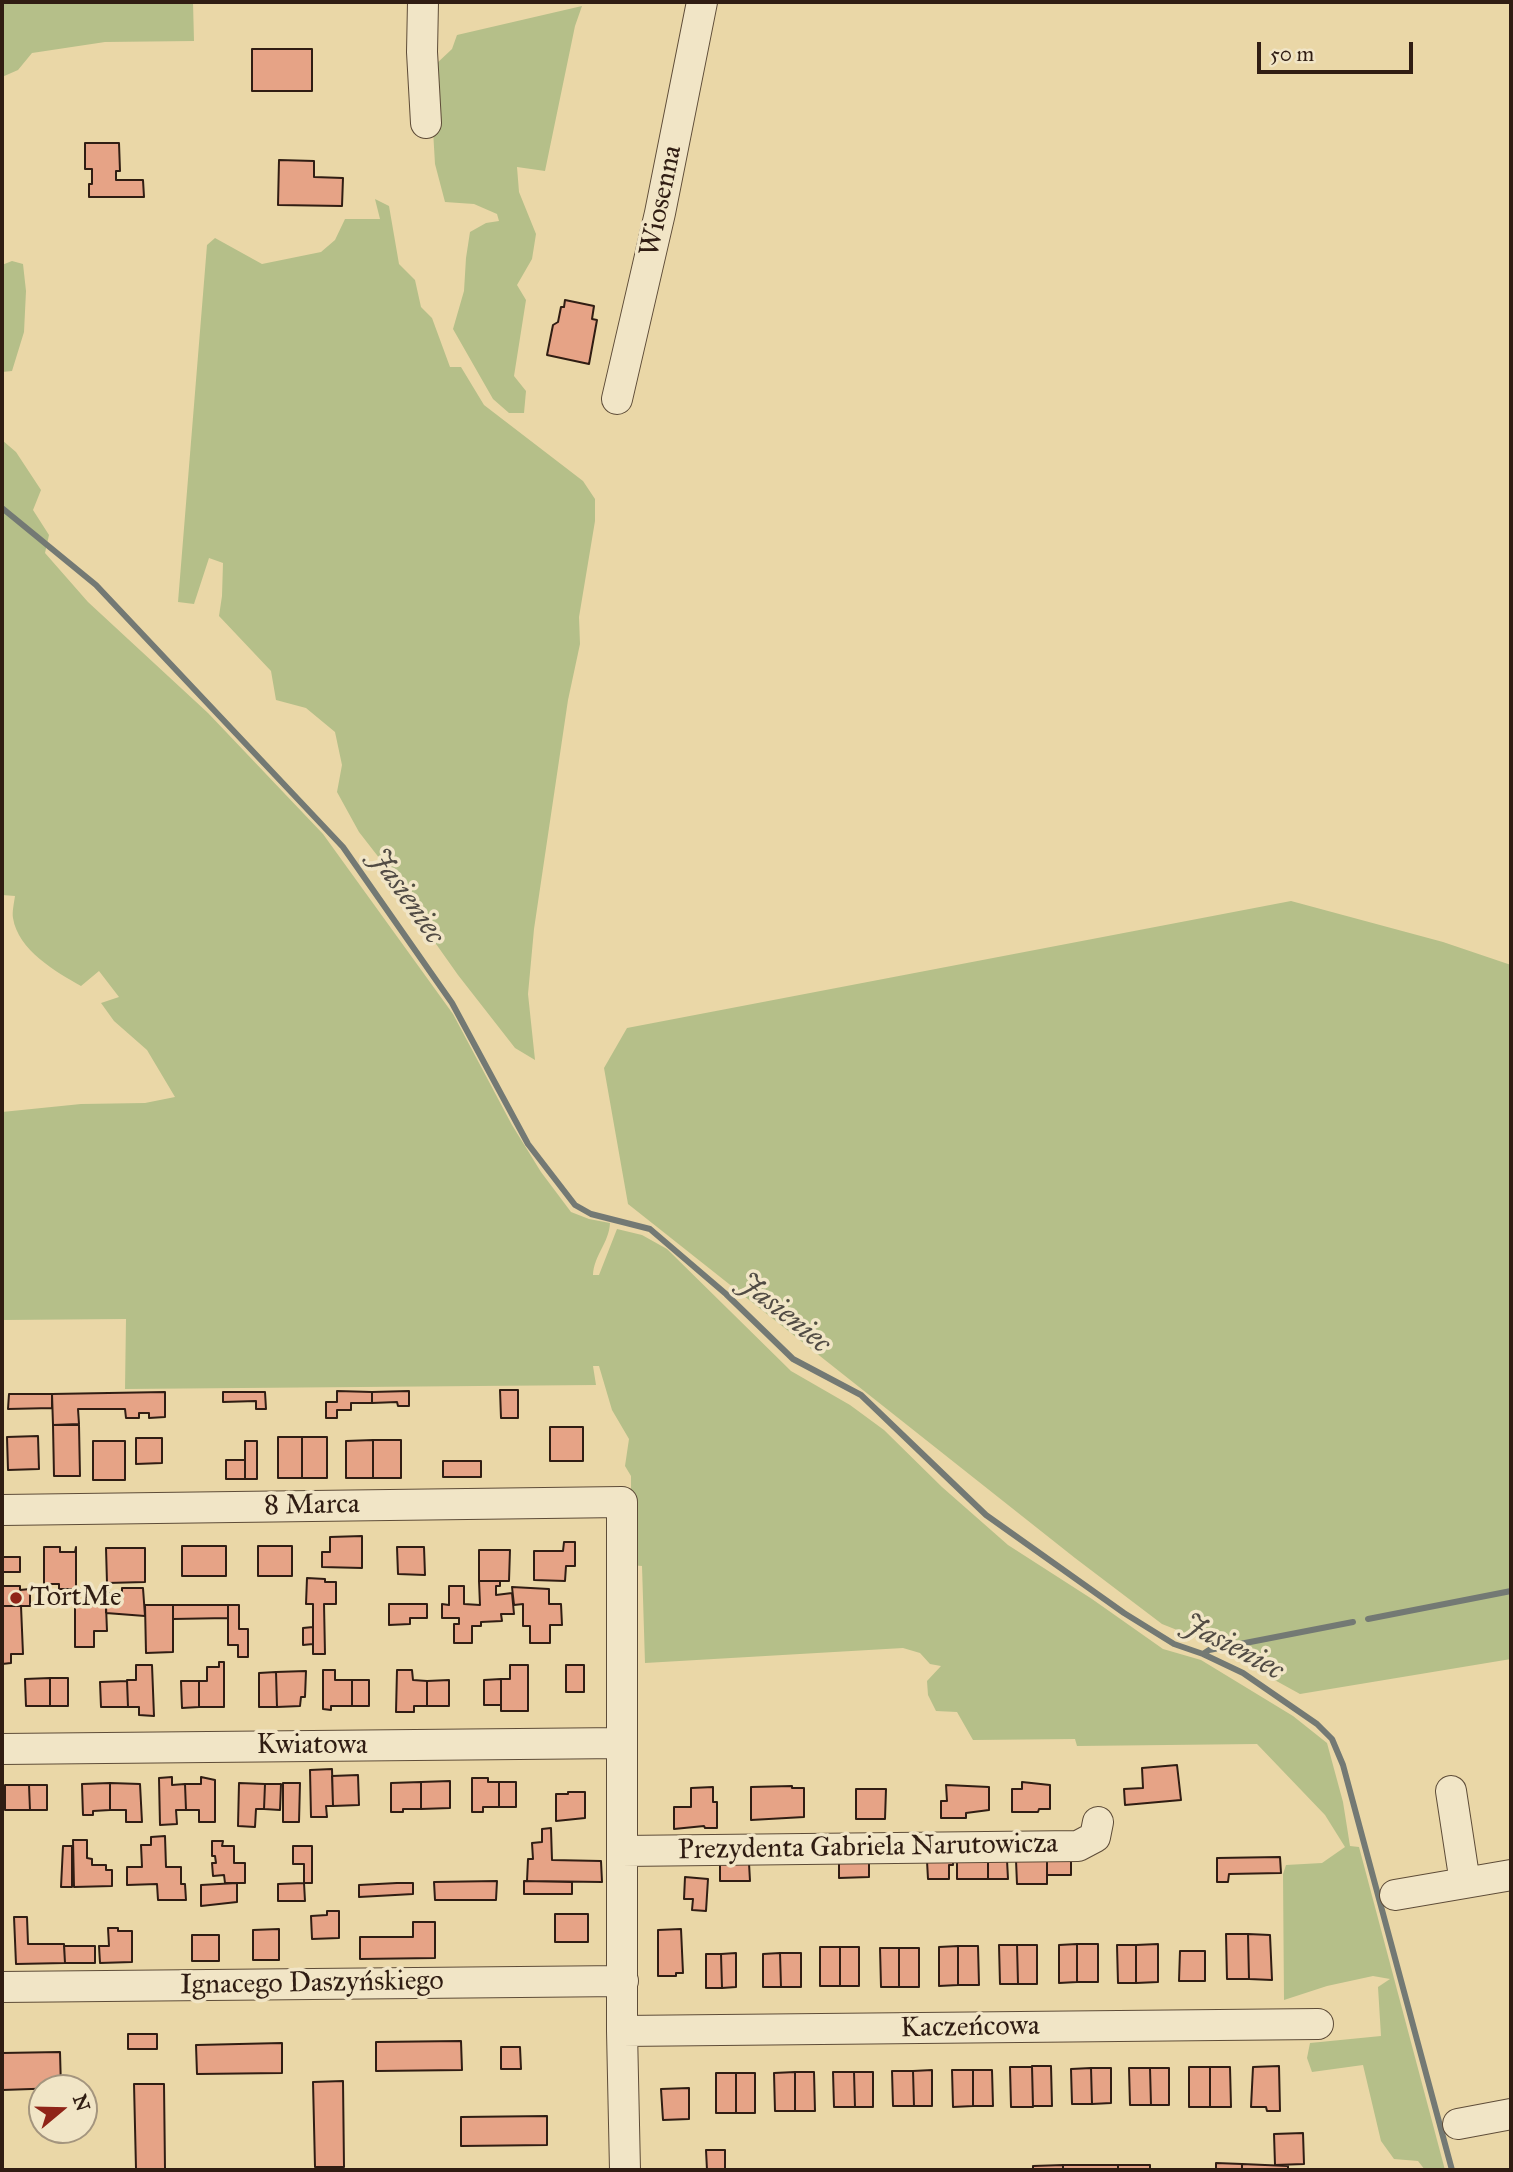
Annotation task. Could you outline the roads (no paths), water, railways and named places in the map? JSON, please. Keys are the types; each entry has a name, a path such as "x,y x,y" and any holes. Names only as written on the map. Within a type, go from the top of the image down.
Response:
{"street":[{"path":"423,2 422,52 426,123"},
{"name":"Wiosenna","path":"617,400 660,213 702,2"},
{"name":"8 Marca","path":"2,1510 622,1502 622,1743"},
{"path":"622,1743 625,2170"},
{"name":"Kwiatowa","path":"2,1749 622,1743"},
{"path":"1451,1791 1465,1883"},
{"name":"Prezydenta Gabriela Narutowicza","path":"622,1851 1078,1846 1095,1837 1098,1822"},
{"path":"1395,1895 1511,1875"},
{"name":"Ignacego Daszyńskiego","path":"2,1987 622,1981"},
{"name":"Kaczeńcowa","path":"622,2031 1318,2024"},
{"path":"1458,2124 1511,2114"}],"waterway":[{"name":"Jasieniec","path":"2,508 96,585 343,847 452,1003 528,1144 575,1205 591,1214 650,1229 726,1294 793,1359 861,1395 986,1515 1124,1613 1174,1644 1243,1673 1317,1724 1332,1739 1343,1765 1452,2170"},
{"path":"1368,1619 1511,1591"},
{"path":"1203,1654 1209,1650 1353,1622"}],"place":[{"name":"TortMe","path":"16,1598"}]}
